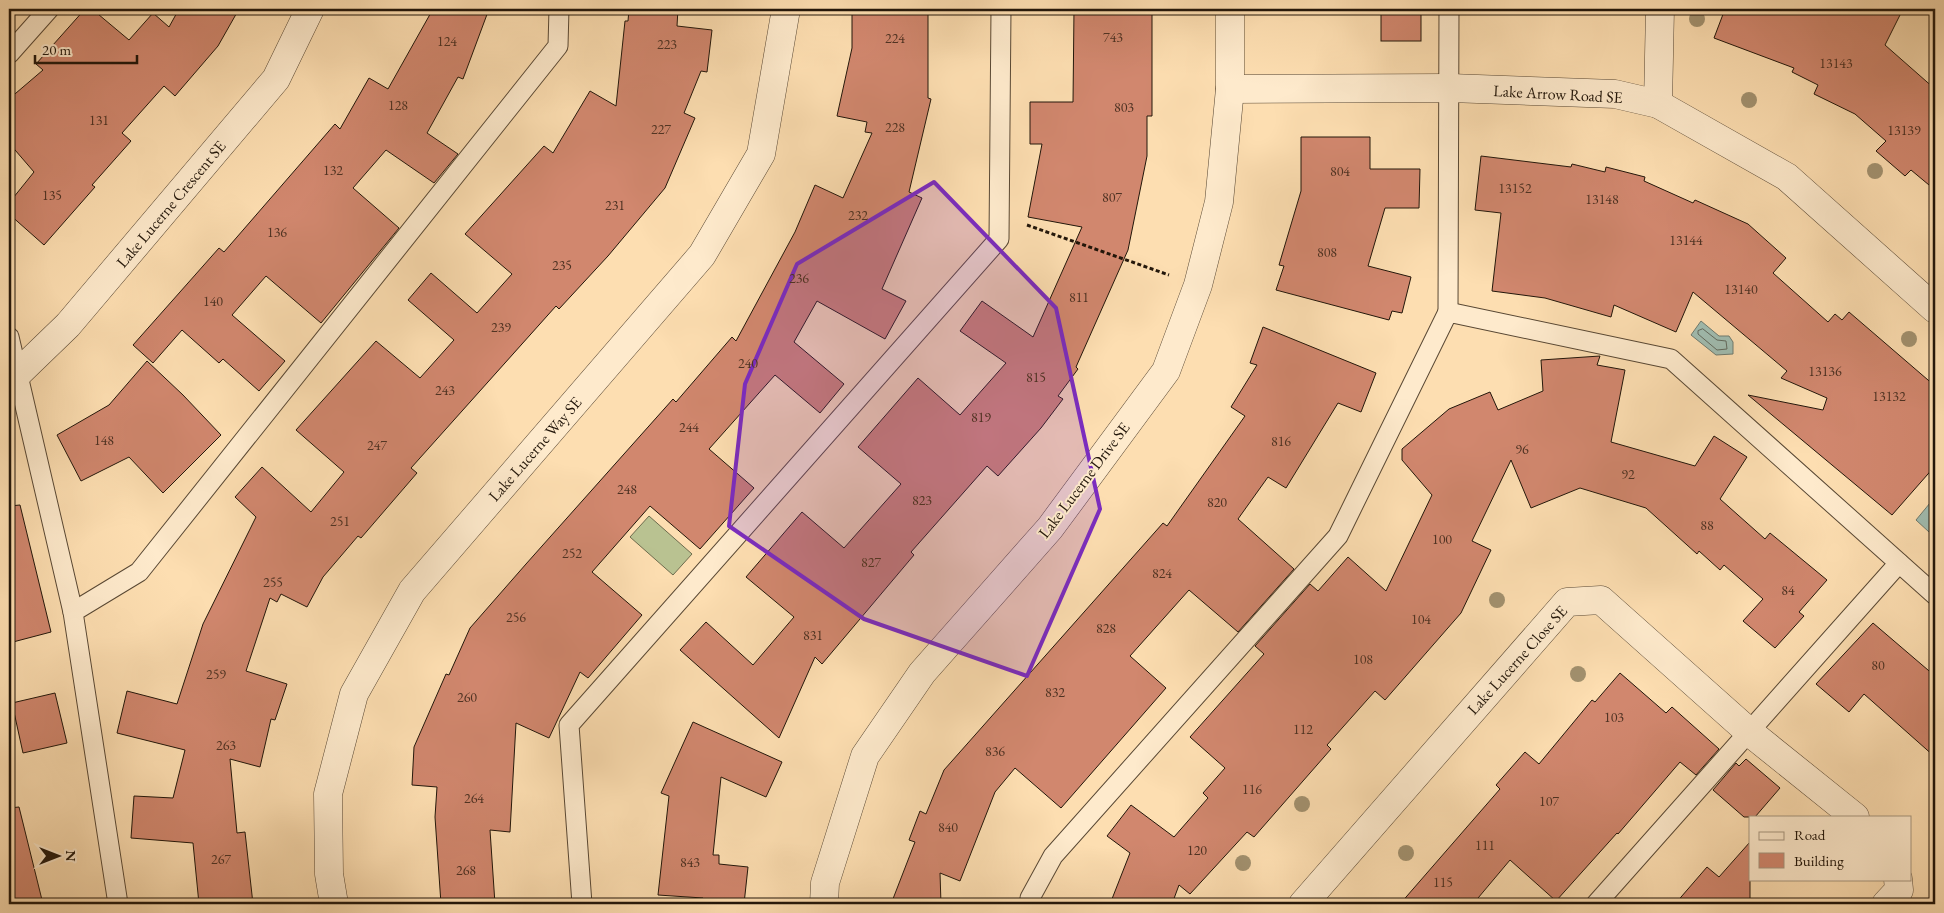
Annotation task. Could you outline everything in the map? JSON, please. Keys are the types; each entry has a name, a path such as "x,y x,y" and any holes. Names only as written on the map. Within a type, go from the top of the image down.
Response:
{"street":[{"name":"Lake Lucerne Crescent SE","path":"13,379 68,325 276,79 310,9"},
{"name":"Lake Lucerne Way SE","path":"334,904 329,874 328,794 354,694 412,591 702,255 761,154 786,9"},
{"name":"Lake Lucerne Drive SE","path":"824,904 825,883 865,756 922,673 1050,528 1166,371 1198,285 1219,202 1230,89 1230,9"},
{"path":"1658,104 1660,9"},
{"name":"Lake Arrow Road SE","path":"1230,89 1450,88 1615,94 1658,104 1787,177 1935,309"},
{"name":"Lake Lucerne Close SE","path":"1303,904 1567,602 1601,600 1748,731 1853,816"},
{"path":"1886,904 1899,890 1898,880"}],"lane":[{"path":"9,54 49,9"},
{"path":"73,612 139,572 558,46 559,9"},
{"path":"582,904 569,725 999,239 1001,9"},
{"path":"1031,904 1030,898 1053,856 1338,536 1448,312 1449,9"},
{"path":"1448,312 1671,359 1935,595"},
{"path":"9,337 13,379 73,612 118,904"},
{"path":"1596,904 1899,563"}],"path":[{"path":"999,216 1198,285"}],"highlighted area":[{"path":"934,182 1056,308 1100,509 1027,676 864,619 729,526 745,384 797,264"}],"green space":[{"path":"649,516 692,554 673,575 630,537"}],"water":[{"path":"1701,321 1719,336 1729,336 1733,342 1733,354 1716,355 1691,335"},
{"path":"1935,497 1935,525 1929,532 1916,520"}],"building":[{"path":"85,9 92,9 129,40 153,13 169,27 179,9 239,9 218,46 175,96 164,86 122,133 131,141 92,185 95,187 44,245 9,214 9,203 34,172 9,143 9,99 43,70 36,64"},
{"path":"433,9 489,9 463,79 458,77 427,133 458,154 434,183 386,150 353,188 399,228 321,323 266,276 232,315 285,361 259,391 223,359 219,363 182,330 153,363 133,345 219,248 224,252 335,124 340,129 369,78 388,89"},
{"path":"629,9 678,9 677,26 712,30 707,72 701,71 684,113 695,118 665,188 608,256 559,309 556,306 411,468 417,473 361,538 358,536 323,577 307,607 281,594 277,602 270,598 246,671 287,684 275,720 271,719 260,767 230,759 237,833 245,832 253,904 199,904 193,843 131,838 134,796 173,798 185,750 117,733 127,691 177,704 203,624 256,517 235,497 262,467 311,512 344,472 296,430 376,341 420,378 454,340 408,300 431,273 477,313 512,274 465,234 544,146 553,153 590,91 616,106 625,21 628,21"},
{"path":"852,9 928,9 928,98 931,99 909,192 922,198 882,289 906,301 885,339 817,301 794,342 844,384 820,413 775,375 709,449 754,488 700,549 650,506 592,572 642,615 588,678 580,672 549,738 516,723 510,832 490,830 495,904 441,904 435,817 437,787 412,785 414,747 446,674 449,675 470,628 673,399 676,402 732,337 736,341 795,232 815,185 843,198 872,133 865,132 867,122 837,116 852,48"},
{"path":"1074,9 1130,9 1130,13 1152,13 1152,116 1147,116 1147,156 1128,250 1076,367 1078,369 1058,396 1063,399 1041,428 998,476 987,466 911,552 914,555 822,664 815,657 779,738 680,650 706,622 753,665 794,617 746,577 802,512 844,548 901,484 858,447 918,378 960,415 1006,363 960,331 982,301 1033,337 1082,227 1028,217 1042,144 1030,144 1030,102 1073,102"},
{"path":"1381,9 1421,9 1421,41 1381,41"},
{"path":"1725,9 1903,9 1885,45 1935,89 1935,190 1911,170 1905,176 1876,151 1886,141 1855,114 1814,94 1818,85 1792,72 1794,68 1714,38"},
{"path":"1301,137 1370,137 1370,169 1420,169 1419,208 1385,208 1368,266 1411,277 1402,313 1392,311 1389,320 1276,290 1284,266 1279,265 1301,191"},
{"path":"1481,156 1571,167 1572,164 1605,172 1606,167 1645,177 1644,181 1693,203 1695,200 1748,224 1786,258 1773,273 1828,322 1835,314 1842,320 1849,312 1935,386 1935,466 1892,515 1748,395 1823,410 1827,398 1781,378 1787,371 1693,292 1676,332 1614,305 1611,317 1545,298 1492,291 1501,213 1475,210"},
{"path":"1263,327 1376,373 1361,412 1338,403 1286,488 1268,477 1238,519 1294,569 1238,632 1189,590 1130,656 1166,688 1061,808 1015,768 995,792 960,881 940,873 941,904 891,904 915,842 909,840 920,811 926,814 944,770 1163,523 1167,526 1245,416 1231,407 1257,365 1250,363"},
{"path":"1600,356 1597,365 1625,370 1611,442 1695,466 1714,436 1747,457 1720,499 1765,539 1770,533 1827,580 1799,612 1804,616 1775,648 1743,621 1763,599 1724,565 1720,570 1699,551 1697,554 1646,508 1580,488 1531,508 1511,460 1472,541 1491,550 1461,613 1385,700 1375,691 1327,745 1331,749 1254,837 1247,832 1190,894 1179,885 1172,904 1110,904 1130,853 1107,836 1131,805 1174,837 1208,798 1203,793 1225,768 1190,737 1264,654 1255,646 1310,584 1318,591 1348,557 1386,591 1432,495 1402,460 1402,449 1449,409 1490,392 1498,410 1543,391 1541,360"},
{"path":"147,361 221,435 163,493 129,457 81,481 57,435 109,405"},
{"path":"20,505 51,632 13,642 9,626 9,506"},
{"path":"1873,623 1935,676 1935,757 1864,694 1849,712 1816,684"},
{"path":"1620,673 1666,713 1672,707 1719,749 1696,775 1680,762 1618,834 1556,901 1510,860 1473,904 1400,904 1500,789 1496,785 1525,752 1539,764 1592,700 1595,702"},
{"path":"55,693 67,743 23,753 12,703"},
{"path":"693,722 782,762 766,797 721,777 713,855 719,855 719,864 748,867 744,904 702,904 703,898 658,895 669,796 661,793"},
{"path":"1746,759 1780,788 1756,816 1744,817 1713,790 1736,763 1739,766"},
{"path":"19,807 43,904 9,904 9,808"},
{"path":"1749,843 1750,904 1675,904 1707,867 1719,877"}]}
